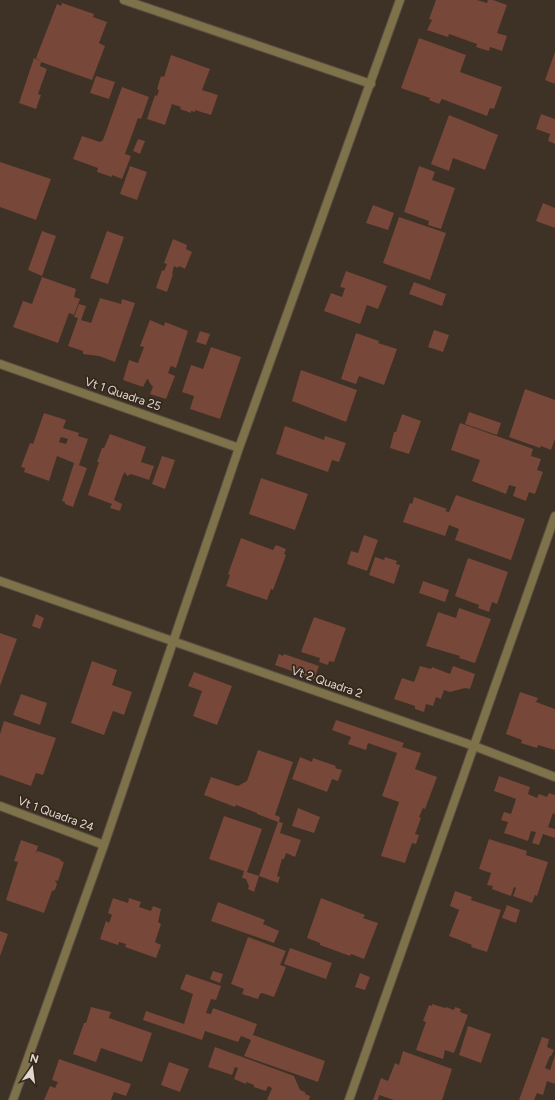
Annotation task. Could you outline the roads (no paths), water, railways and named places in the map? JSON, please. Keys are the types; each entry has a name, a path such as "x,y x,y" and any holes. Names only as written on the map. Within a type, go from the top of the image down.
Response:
{"street":[{"path":"124,0 371,84"},
{"path":"13,1100 104,845 239,448 400,0"},
{"name":"Vt 1 Quadra 25","path":"0,364 239,448"},
{"path":"349,1100 555,516"},
{"name":"Vt 2 Quadra 2","path":"0,581 474,746 555,776"},
{"name":"Vt 1 Quadra 24","path":"0,806 104,845"}]}
